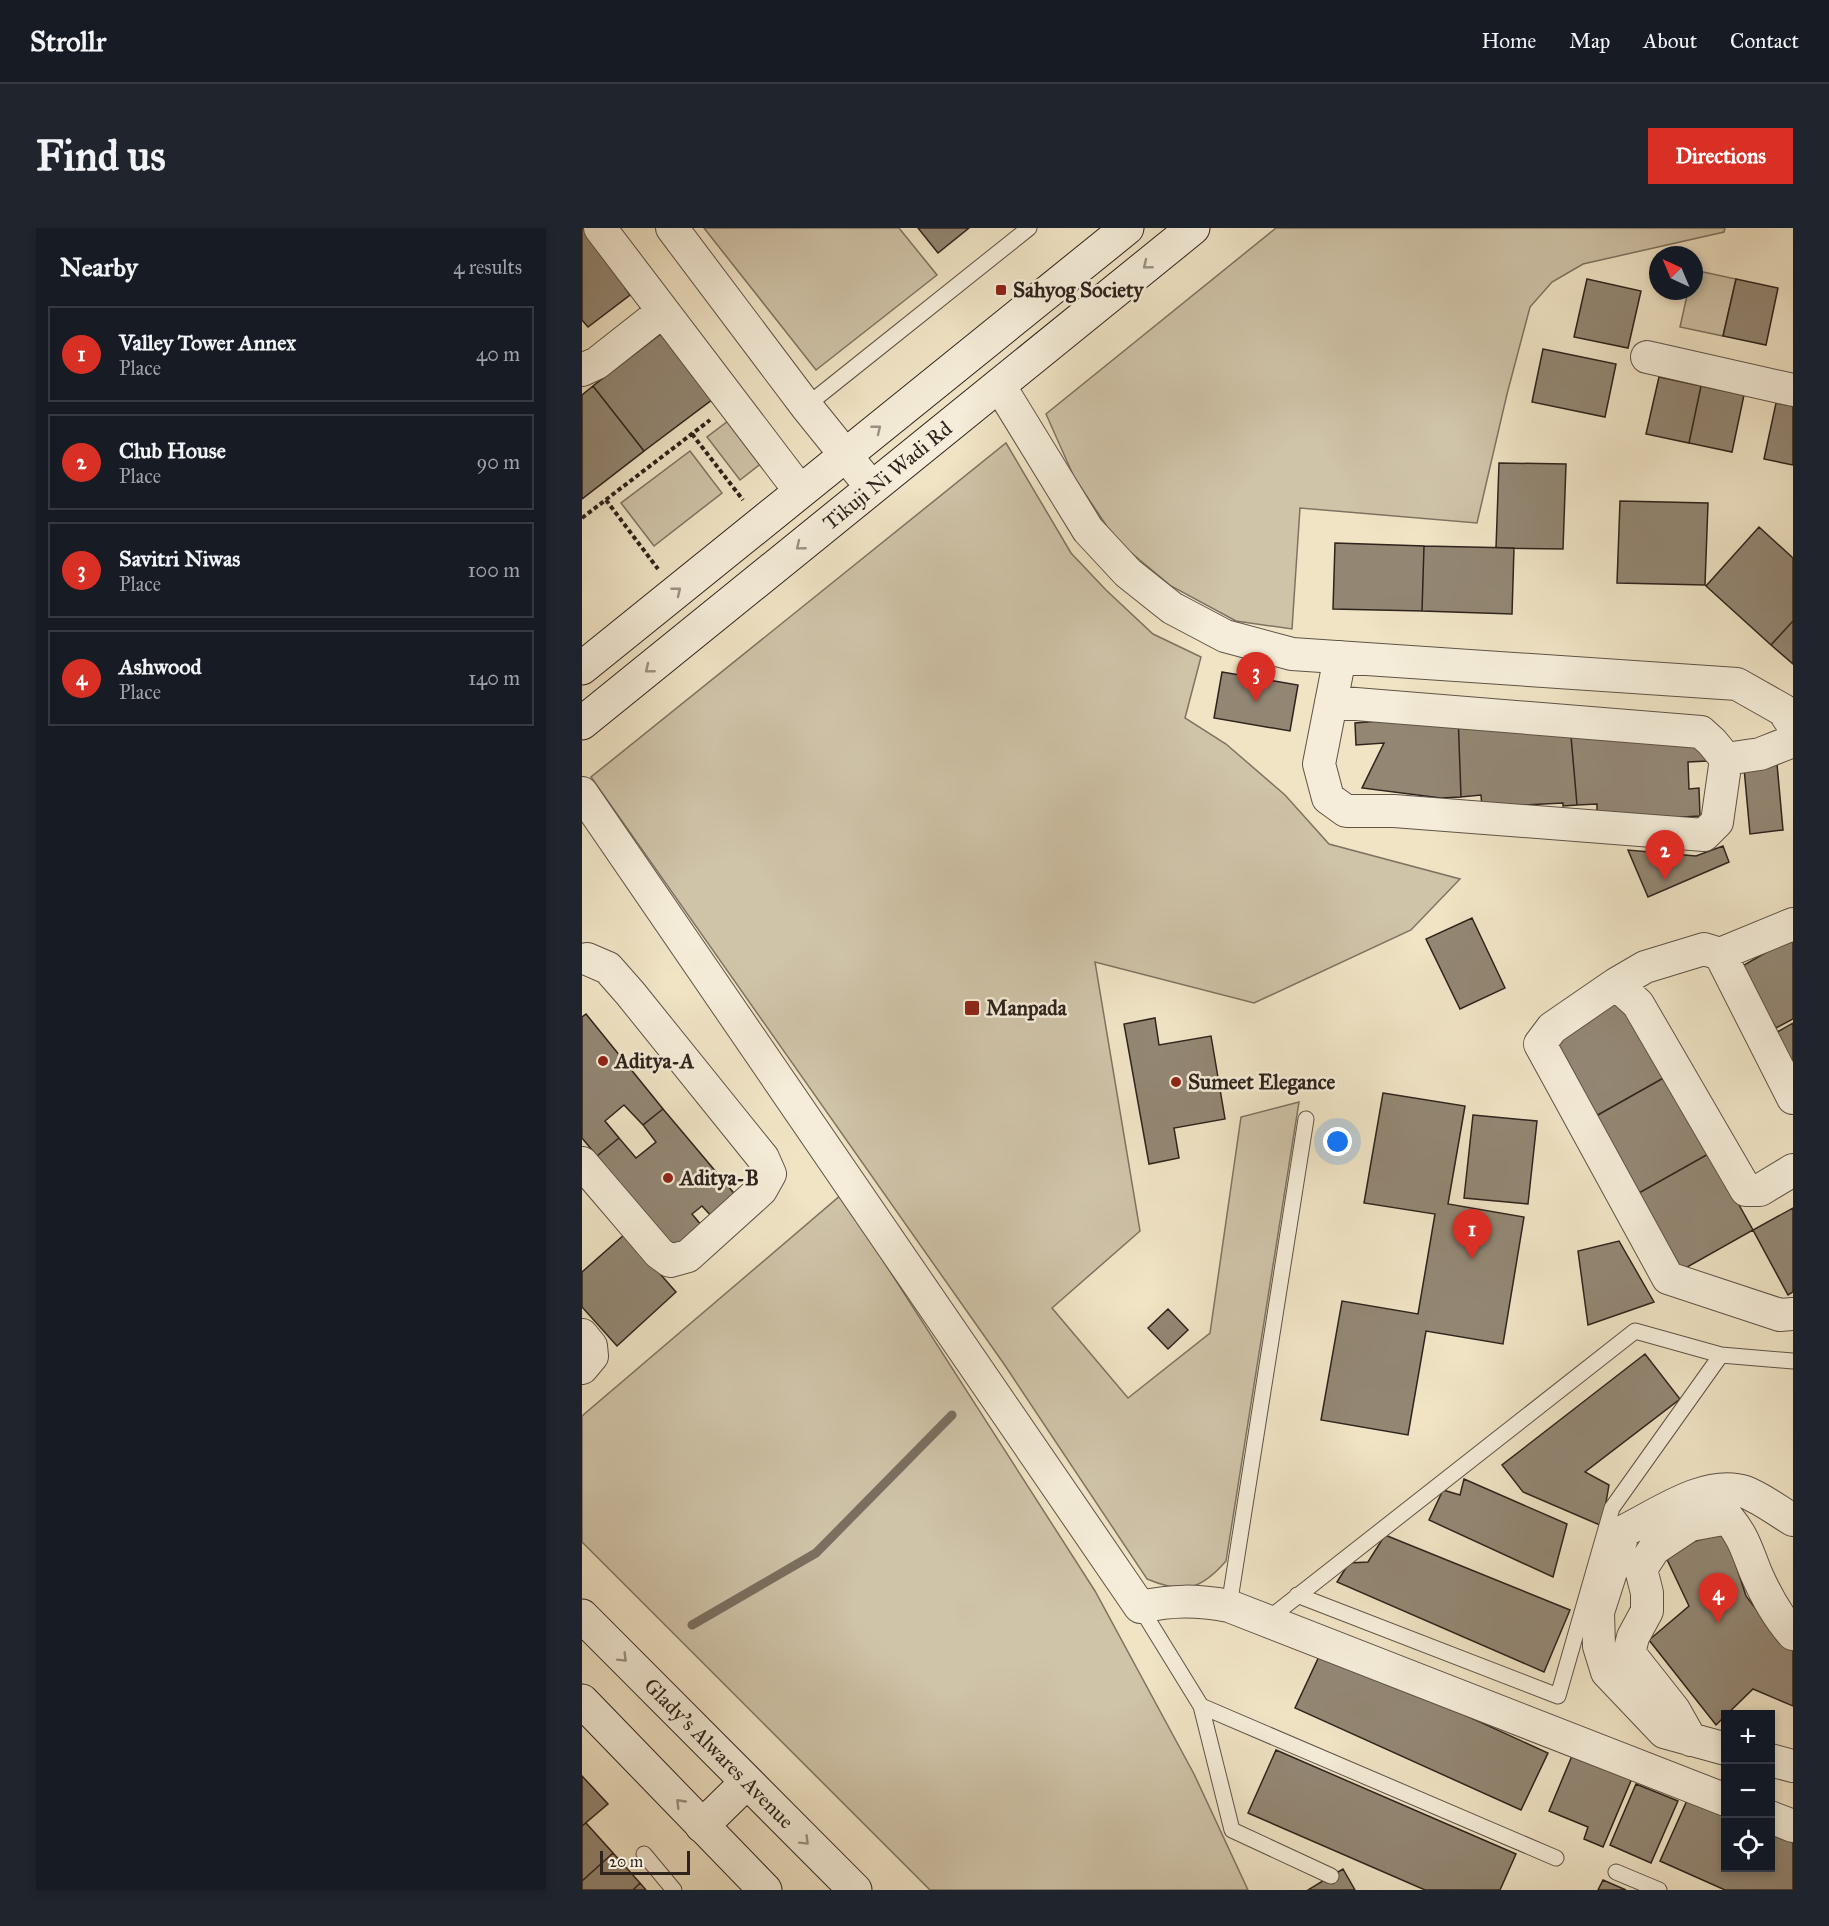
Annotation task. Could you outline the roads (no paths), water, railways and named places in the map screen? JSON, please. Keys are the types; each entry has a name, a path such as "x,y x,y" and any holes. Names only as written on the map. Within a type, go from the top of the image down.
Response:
{"main road":[{"name":"Tikuji Ni Wadi Rd","path":"582,668 1126,228"},
{"name":"Tikuji Ni Wadi Rd","path":"582,723 1193,228"},
{"name":"Glady's Alwares Avenue","path":"582,1616 855,1890"},
{"path":"582,1701 765,1890"},
{"path":"702,1826 747,1782"}],"street":[{"path":"600,228 800,491"},
{"path":"672,228 806,406 872,488"},
{"path":"582,370 597,363 663,311"},
{"path":"1647,357 1793,390"},
{"path":"999,385 1088,530 1128,573 1172,608 1226,636 1292,654 1737,684 1783,710 1793,725"},
{"path":"1331,702 1701,732 1713,742 1726,759 1717,822 1704,835 1394,811 1346,811 1328,798 1319,764 1331,702 1340,657"},
{"path":"1726,759 1760,754 1793,741"},
{"path":"582,793 1140,1607 1170,1601 1200,1600 1229,1606 1721,1798"},
{"path":"1793,924 1720,954 1704,949 1645,967 1552,1028 1540,1044 1668,1278 1780,1315 1793,1314"},
{"path":"1720,954 1793,1098"},
{"path":"582,1163 659,1253 670,1260 688,1256 761,1190 770,1174 764,1158 630,993 608,968 584,957"},
{"path":"1616,984 1638,1004 1746,1190 1760,1190 1793,1170"},
{"path":"582,1335 591,1346 592,1356 582,1368"},
{"path":"1721,1748 1664,1732 1608,1672 1599,1646 1598,1612 1624,1531 1686,1498 1731,1489 1746,1493 1793,1520"},
{"path":"1691,1740 1674,1710 1629,1653 1633,1637 1647,1611 1647,1593 1641,1569 1654,1549 1690,1525 1728,1518 1740,1533 1756,1574 1776,1615 1793,1634"},
{"path":"1775,1761 1793,1766"}],"lane":[{"path":"806,406 1029,228"},
{"path":"1229,1606 1306,1119"},
{"path":"1267,1620 1297,1594 1635,1331 1721,1355 1793,1361"},
{"path":"1297,1594 1558,1696 1612,1508 1721,1355"},
{"path":"1140,1607 1201,1706 1232,1830 1331,1876"},
{"path":"1201,1706 1556,1858"},
{"path":"644,1854 674,1890"},
{"path":"1616,1872 1659,1890"}],"waterway":[{"path":"692,1625 816,1553 952,1415"}],"place":[{"name":"Sahyog Society","path":"1001,290"},
{"name":"Savitri Niwas","path":"1256,702"},
{"name":"Club House","path":"1665,880"},
{"name":"Manpada","path":"972,1008"},
{"name":"Aditya-A","path":"603,1061"},
{"name":"Sumeet Elegance","path":"1176,1082"},
{"name":"Aditya-B","path":"668,1178"},
{"name":"Valley Tower Annex","path":"1472,1259"},
{"name":"Ashwood","path":"1718,1623"}]}
